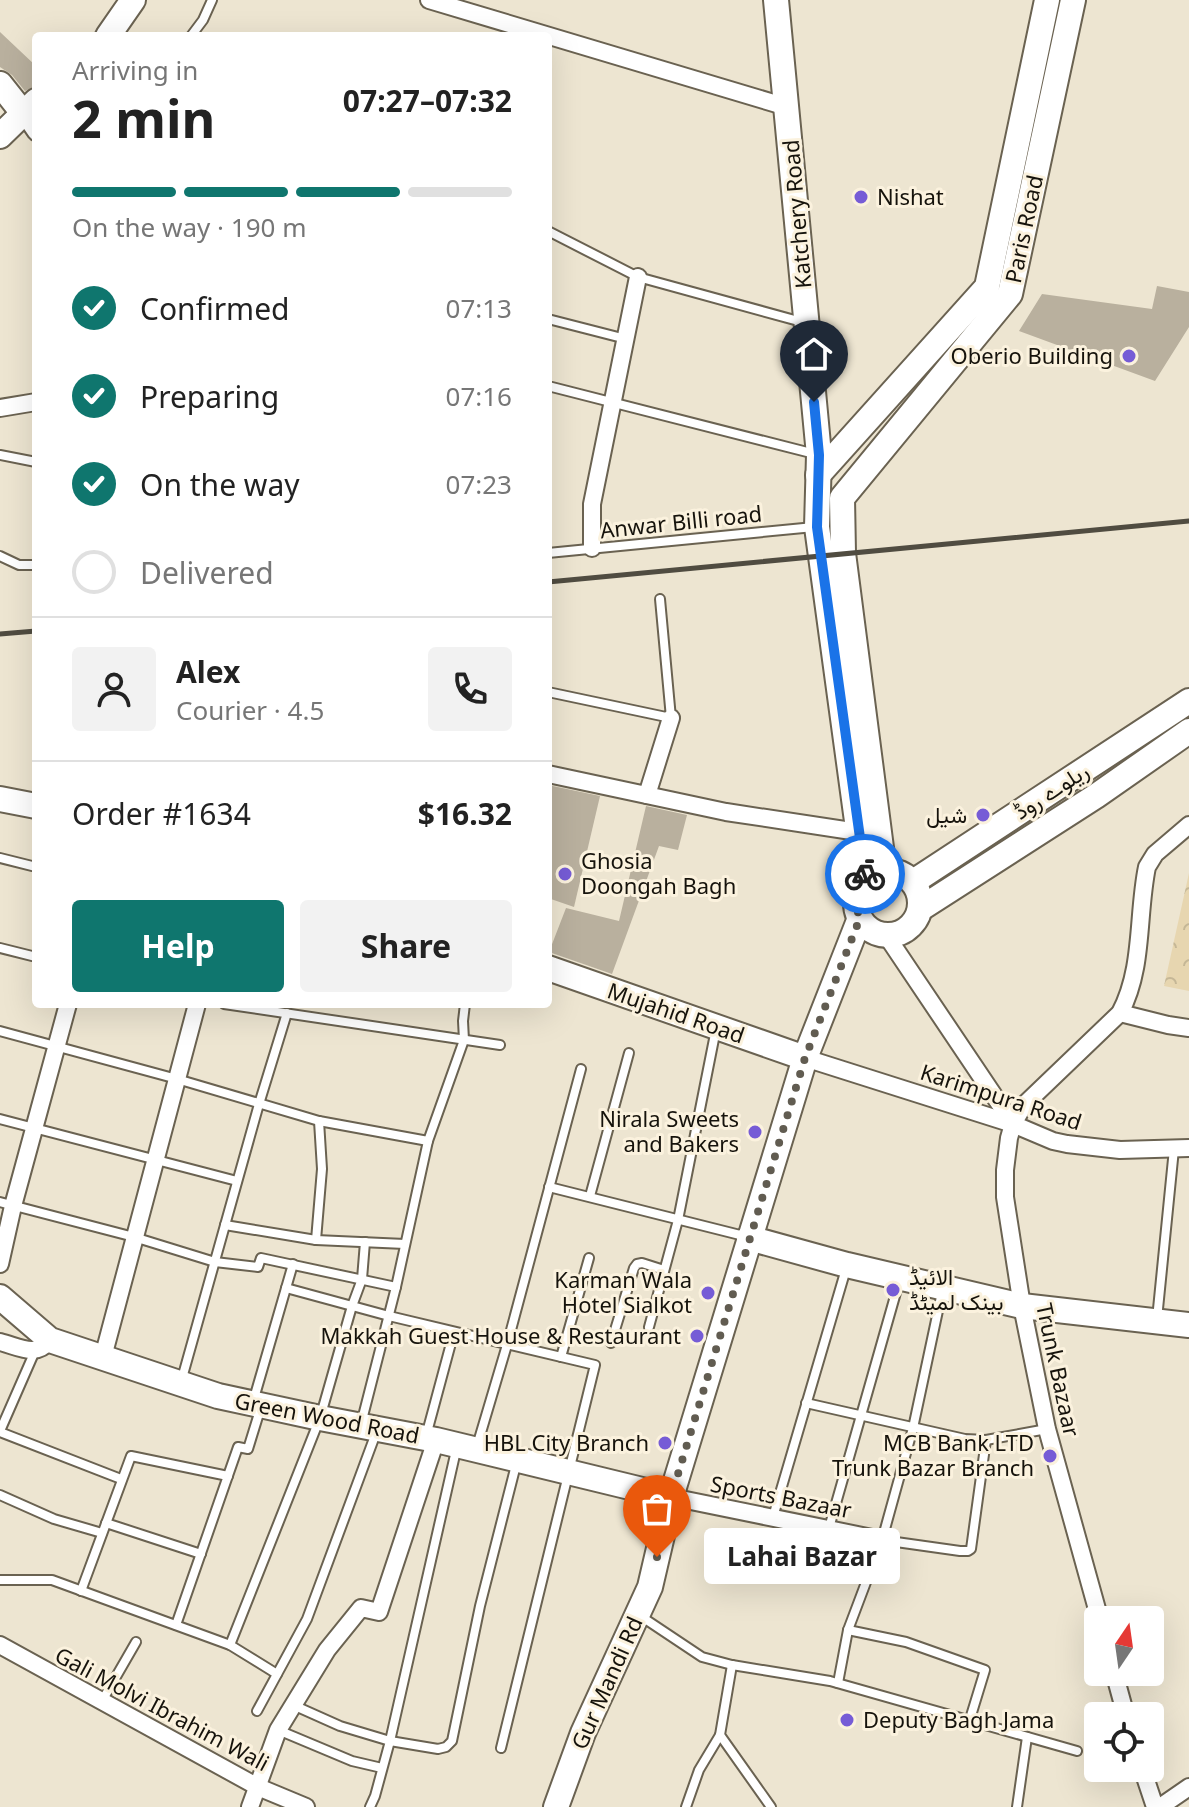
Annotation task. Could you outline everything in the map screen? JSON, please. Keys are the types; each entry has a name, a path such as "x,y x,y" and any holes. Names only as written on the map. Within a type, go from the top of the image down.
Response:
{"main road":[{"path":"111,32 133,0"},
{"name":"Katchery Road","path":"776,0 807,323 818,465 819,542 858,832 875,875"},
{"name":"Paris Road","path":"875,875 843,553 842,498 983,309 1047,0"},
{"name":"Paris Road","path":"818,465 983,309 1010,294 1073,0"},
{"path":"0,84 32,115 0,136"},
{"name":"ریلوے روڈ","path":"913,882 1189,701"},
{"path":"920,909 1096,796 1189,731"},
{"path":"0,799 32,805"},
{"path":"895,871 913,882 918,891 920,909 907,930 897,934 875,933 860,918 856,908 859,888 875,875 895,871"},
{"name":"Gur Mandi Rd","path":"556,1807 583,1733 650,1587 671,1497 805,1058 860,918"},
{"name":"Mujahid Road","path":"552,969 805,1058"},
{"path":"749,1238 847,1265 1022,1306 1189,1325"},
{"name":"Green Wood Road","path":"0,1297 42,1346 103,1357 218,1396 449,1443 671,1497"}],"street":[{"path":"429,0 501,29"},
{"path":"552,43 787,107"},
{"path":"592,548 592,504 638,277"},
{"path":"0,408 32,403"},
{"path":"647,795 671,718"},
{"path":"552,775 726,812 858,832"},
{"path":"886,935 1013,1124 1024,1105 1120,1013 1134,977 1147,867 1155,854 1189,825"},
{"path":"0,1264 7,1204 34,1128 67,1008"},
{"path":"103,1357 196,1008"},
{"path":"1120,1013 1189,1028"},
{"name":"Karimpura Road","path":"805,1058 1013,1124 1053,1141 1120,1150 1182,1148"},
{"name":"Trunk Bazaar","path":"1013,1124 1005,1170 1005,1197 1022,1306 1047,1429 1096,1606"},
{"path":"0,1342 42,1346"},
{"path":"250,1807 278,1730 327,1650 361,1608 379,1612 449,1443"},
{"name":"Sports Bazaar","path":"671,1497 882,1540"},
{"name":"Gali Molvi Ibrahim Wali","path":"0,1645 258,1787 306,1807"},
{"path":"1147,1782 1157,1807 1189,1787"}],"lane":[{"path":"194,32 212,0"},
{"path":"552,233 638,277 807,323"},
{"path":"552,320 626,339"},
{"path":"552,387 613,402 818,465"},
{"path":"0,455 32,461"},
{"name":"Anwar Billi road","path":"552,553 592,548 819,542"},
{"path":"0,556 19,565 32,565"},
{"path":"552,693 671,718 660,599"},
{"path":"1,861 32,866"},
{"path":"0,948 32,956"},
{"path":"252,1008 500,1045"},
{"path":"257,1711 307,1619 369,1426 389,1316 428,1141 464,1040 465,1008"},
{"path":"181,1383 287,1013"},
{"path":"649,1327 678,1220 717,1028"},
{"path":"0,1031 319,1121 428,1141"},
{"path":"590,1196 629,1053"},
{"path":"449,1443 507,1345 581,1069"},
{"path":"0,1119 237,1181"},
{"path":"316,1240 322,1169 319,1121"},
{"path":"1157,1322 1182,1148"},
{"path":"549,1187 749,1238"},
{"path":"7,1204 215,1262 258,1267 261,1258 396,1287"},
{"path":"225,1225 316,1240 405,1244"},
{"path":"230,1645 320,1418 362,1279 365,1242"},
{"path":"561,1357 589,1258"},
{"path":"611,1343 634,1268 642,1263 664,1270"},
{"path":"176,1625 238,1447 248,1449 293,1264"},
{"path":"773,1518 847,1265"},
{"path":"829,1528 900,1277"},
{"path":"838,1683 848,1630 882,1540 913,1428 943,1287"},
{"path":"286,1288 595,1365 501,1748"},
{"path":"370,1807 390,1741 449,1443 454,1332"},
{"path":"42,1346 0,1431 121,1479"},
{"path":"806,1403 965,1439 986,1440 1047,1429"},
{"path":"882,1540 960,1551 971,1549 986,1440"},
{"path":"81,1591 131,1456 228,1476"},
{"path":"293,1705 340,1726 390,1741 438,1749 452,1741 480,1606 517,1460"},
{"path":"0,1495 54,1519 102,1533"},
{"path":"106,1523 201,1554"},
{"path":"0,1580 52,1580 230,1645 277,1674"},
{"path":"638,1614 702,1657 838,1683 1077,1751"},
{"path":"848,1630 906,1642 985,1670 970,1719"},
{"path":"102,1702 136,1642"},
{"path":"686,1807 699,1770 720,1735 732,1665"},
{"path":"278,1730 352,1761 382,1768"},
{"path":"720,1735 771,1807"},
{"path":"1017,1807 1027,1737"}],"green space":[{"path":"1189,873 1189,991 1164,986"}],"building":[{"path":"0,32 32,62 32,88 25,91 12,75 0,67"},
{"name":"Oberio Building","path":"1157,286 1189,292 1189,327 1155,381 1019,331 1042,294 1152,309"},
{"path":"552,786 600,796 574,907 552,899"},
{"path":"646,806 687,815 678,850 659,846 612,974 552,953 552,944 566,908 619,921"}],"railway":[{"path":"552,582 1189,521"},
{"path":"0,634 32,631"}],"way so far":[{"path":"657,1557 671,1497 805,1058 860,918 856,898 865,874"}],"place":[{"name":"Nishat","path":"861,197"},
{"name":"Oberio Building","path":"1129,356"},
{"name":"شیل","path":"983,815"},
{"name":"Ghosia Doongah Bagh","path":"565,874"},
{"name":"Nirala Sweets and Bakers","path":"755,1132"},
{"name":"الائیڈ بینک لمیٹڈ","path":"893,1290"},
{"name":"Karman Wala Hotel Sialkot","path":"708,1293"},
{"name":"Makkah Guest House & Restaurant","path":"697,1336"},
{"name":"HBL City Branch","path":"665,1443"},
{"name":"MCB Bank LTD Trunk Bazar Branch","path":"1050,1456"},
{"name":"Lahai Bazar","path":"657,1557"},
{"name":"Deputy Bagh Jama","path":"847,1720"}],"route":[{"path":"814,402 819,455 817,527 865,874"}]}
